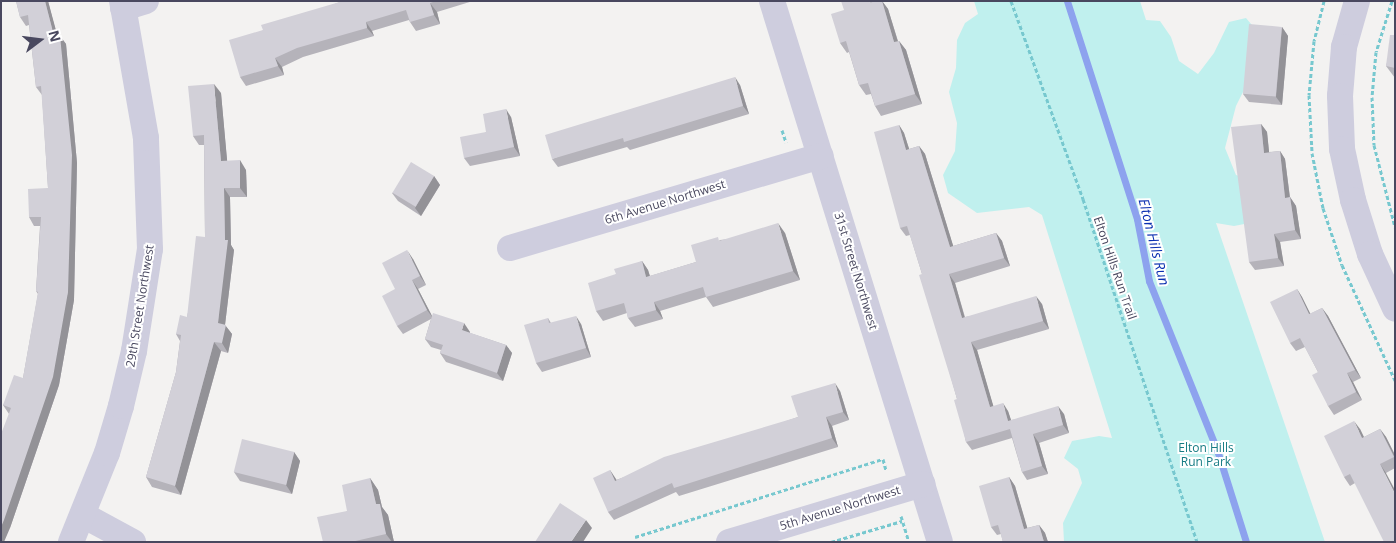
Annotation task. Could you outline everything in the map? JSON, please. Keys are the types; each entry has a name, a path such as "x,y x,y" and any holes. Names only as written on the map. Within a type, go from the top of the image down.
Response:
{"street":[{"name":"31st Street Northwest","path":"772,1 940,542"},
{"path":"1357,1 1344,47 1340,96 1342,149 1353,200 1370,254 1395,308"},
{"name":"29th Street Northwest","path":"71,542 83,515 121,406 134,351 150,249 146,138 130,3"},
{"name":"6th Avenue Northwest","path":"510,248 821,156"},
{"name":"5th Avenue Northwest","path":"729,542 922,484"},
{"path":"83,515 133,542"}],"path":[{"name":"Elton Hills Run Trail","path":"1011,1 1083,199 1197,542"},
{"path":"1392,1 1376,52 1372,97 1374,145 1395,226"},
{"path":"635,537 883,460"},
{"path":"831,542 902,521 909,542"}],"green space":[{"name":"Elton Hills Run Park","path":"974,1 1140,1 1146,20 1160,21 1171,37 1179,61 1198,74 1214,53 1229,22 1246,18 1262,37 1256,66 1236,106 1225,148 1236,175 1263,184 1270,219 1234,226 1216,223 1325,542 1064,542 1063,523 1082,483 1078,469 1064,458 1072,441 1099,436 1112,438 1042,215 1029,207 977,213 948,193 943,175 955,151 957,123 949,92 956,68 957,40 965,23 978,14"}],"building":[{"path":"16,1 45,1 54,36 60,36 72,155 68,292 53,377 1,527 1,434 11,408 3,405 14,375 23,378 38,292 36,291 41,217 29,217 28,189 48,188 41,86 36,87 28,15 20,17"},
{"path":"343,1 436,1 430,3 434,15 410,22 406,10 366,22 367,28 297,48 275,58 278,66 240,77 229,40 263,30 261,25"},
{"path":"841,1 869,1 870,3 882,1 894,42 899,41 915,94 875,106 868,83 859,85 846,41 840,43 831,14 844,10"},
{"path":"1249,24 1282,27 1276,97 1243,94"},
{"path":"1390,35 1395,35 1395,68 1386,66"},
{"path":"735,77 743,106 624,142 623,138 552,159 545,135"},
{"path":"214,84 221,161 240,160 240,188 224,188 225,240 228,240 218,323 226,325 222,343 214,342 175,486 146,477 176,372 181,335 176,334 180,315 187,317 196,236 205,237 204,135 193,136 188,86"},
{"path":"506,109 514,147 464,158 460,137 486,132 483,114"},
{"path":"1261,124 1264,153 1280,151 1285,198 1290,197 1295,230 1274,234 1278,258 1249,262 1231,127"},
{"path":"899,125 906,150 919,146 950,247 996,233 1004,258 949,274 962,318 1036,296 1043,321 971,342 990,407 1003,403 1008,421 1058,406 1063,425 1033,434 1042,466 1022,472 1010,429 966,442 954,400 957,399 919,275 922,274 907,226 900,228 874,132"},
{"path":"411,162 434,176 416,207 392,193"},
{"path":"778,223 793,271 706,297 703,287 654,302 656,310 628,318 624,303 596,311 588,283 616,274 614,269 642,261 646,277 696,262 691,245 718,237 719,241"},
{"path":"407,250 420,276 412,280 427,310 397,326 382,296 395,289 382,263"},
{"path":"1297,289 1309,314 1322,308 1355,370 1347,373 1356,392 1328,406 1312,375 1318,372 1300,338 1290,343 1270,302"},
{"path":"433,313 464,323 462,330 506,345 497,373 440,353 443,345 425,339"},
{"path":"576,316 586,348 536,363 524,325 548,318 549,323"},
{"path":"835,383 843,412 826,417 832,438 674,488 672,483 608,512 593,478 610,470 615,481 664,457 798,417 791,396"},
{"path":"1354,421 1362,438 1380,429 1394,457 1380,464 1395,494 1395,542 1384,542 1350,474 1344,477 1324,436"},
{"path":"242,439 294,452 286,485 234,472"},
{"path":"1009,477 1024,529 1039,525 1044,542 1003,542 998,525 991,527 979,486"},
{"path":"370,478 376,504 380,504 386,534 351,542 323,542 317,517 347,511 342,485"},
{"path":"560,503 586,520 571,542 535,542"}],"waterway":[{"name":"Elton Hills Run","path":"1067,1 1137,219 1149,281 1218,453 1246,542"}]}
